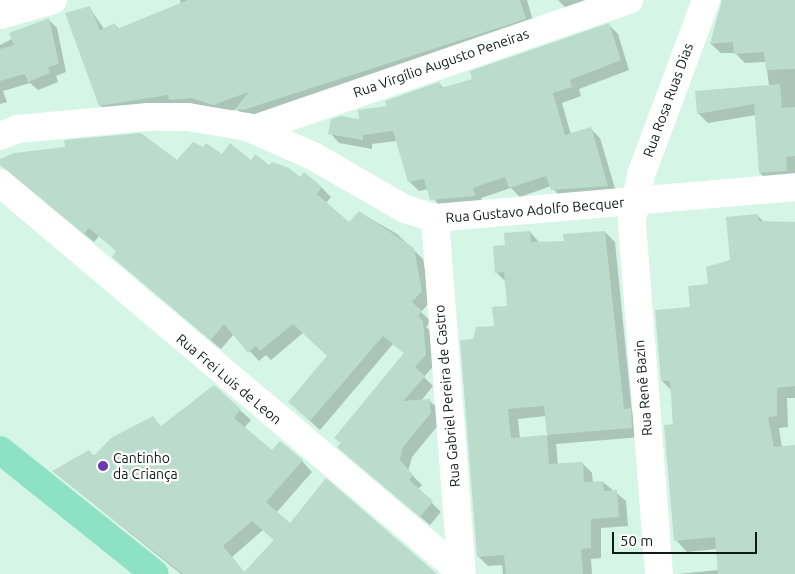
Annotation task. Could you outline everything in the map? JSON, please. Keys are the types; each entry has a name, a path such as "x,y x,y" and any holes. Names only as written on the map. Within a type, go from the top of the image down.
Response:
{"main road":[{"path":"0,450 155,574"}],"street":[{"path":"0,15 54,0"},
{"name":"Rua Virgílio Augusto Peneiras","path":"254,128 629,0"},
{"name":"Rua Rosa Ruas Dias","path":"635,202 706,0"},
{"name":"Rua Gustavo Adolfo Becquer","path":"0,136 18,129 148,117 188,117 254,128 313,156 405,209 435,218 795,187"},
{"name":"Rua Frei Luis de Leon","path":"0,183 461,573"},
{"name":"Rua Renê Bazin","path":"635,202 634,272 659,574"},
{"name":"Rua Gabriel Pereira de Castro","path":"435,218 461,573"}],"building":[{"path":"188,0 520,0 526,19 243,110 235,109 249,92 213,105 191,98 169,100 168,95 99,106 65,13 90,6 100,30 115,23 117,29"},
{"path":"722,0 795,0 795,69 766,70 764,52 734,54 733,42 710,44"},
{"path":"49,18 59,64 48,67 50,73 28,82 25,74 0,81 0,49 14,45 9,33"},
{"path":"609,23 621,60 570,80 572,87 553,93 565,135 591,127 608,186 551,190 546,176 509,188 505,177 473,188 475,196 430,200 424,179 408,182 393,131 363,135 363,140 328,134 331,119 341,116 359,119 358,110 386,106 385,101 439,82 441,88 472,79 470,71"},
{"path":"780,84 782,108 795,107 795,156 786,157 787,171 759,173 754,104 697,114 695,91"},
{"path":"141,133 177,160 193,142 203,147 206,143 222,154 230,143 251,160 255,154 269,165 272,162 289,168 300,177 304,172 322,187 317,194 349,222 359,211 414,248 422,291 412,302 422,311 418,316 423,321 426,355 415,367 425,376 403,401 430,399 431,413 403,447 400,460 413,475 409,480 433,501 420,517 337,447 341,443 334,438 404,353 383,336 310,421 288,402 327,356 293,324 260,351 256,346 248,353 224,324 211,340 112,257 116,251 89,228 84,234 0,165 0,159 14,153 65,147 64,140"},
{"path":"758,214 759,221 795,222 795,386 777,388 777,416 768,417 774,447 795,445 795,574 718,574 715,537 674,541 664,425 673,424 670,381 661,381 655,310 690,307 688,286 708,284 706,267 730,260 726,217"},
{"path":"530,231 531,242 564,241 563,234 605,231 624,409 631,408 632,428 547,435 549,464 583,462 584,482 603,481 604,491 617,490 619,517 591,519 591,548 581,549 583,574 506,574 504,555 477,557 460,340 473,339 476,327 494,326 492,307 507,306 504,272 495,273 493,246 505,245 504,233","holes":["544,406 547,435 511,438 508,409"]},
{"path":"214,385 241,409 234,418 272,450 280,441 303,460 266,502 290,523 326,478 437,574 183,574 52,471 89,450 94,456 111,438 153,416 161,426","holes":["252,521 274,540 244,572 223,546"]}],"place":[{"name":"Cantinho da Criança","path":"103,466"}]}
